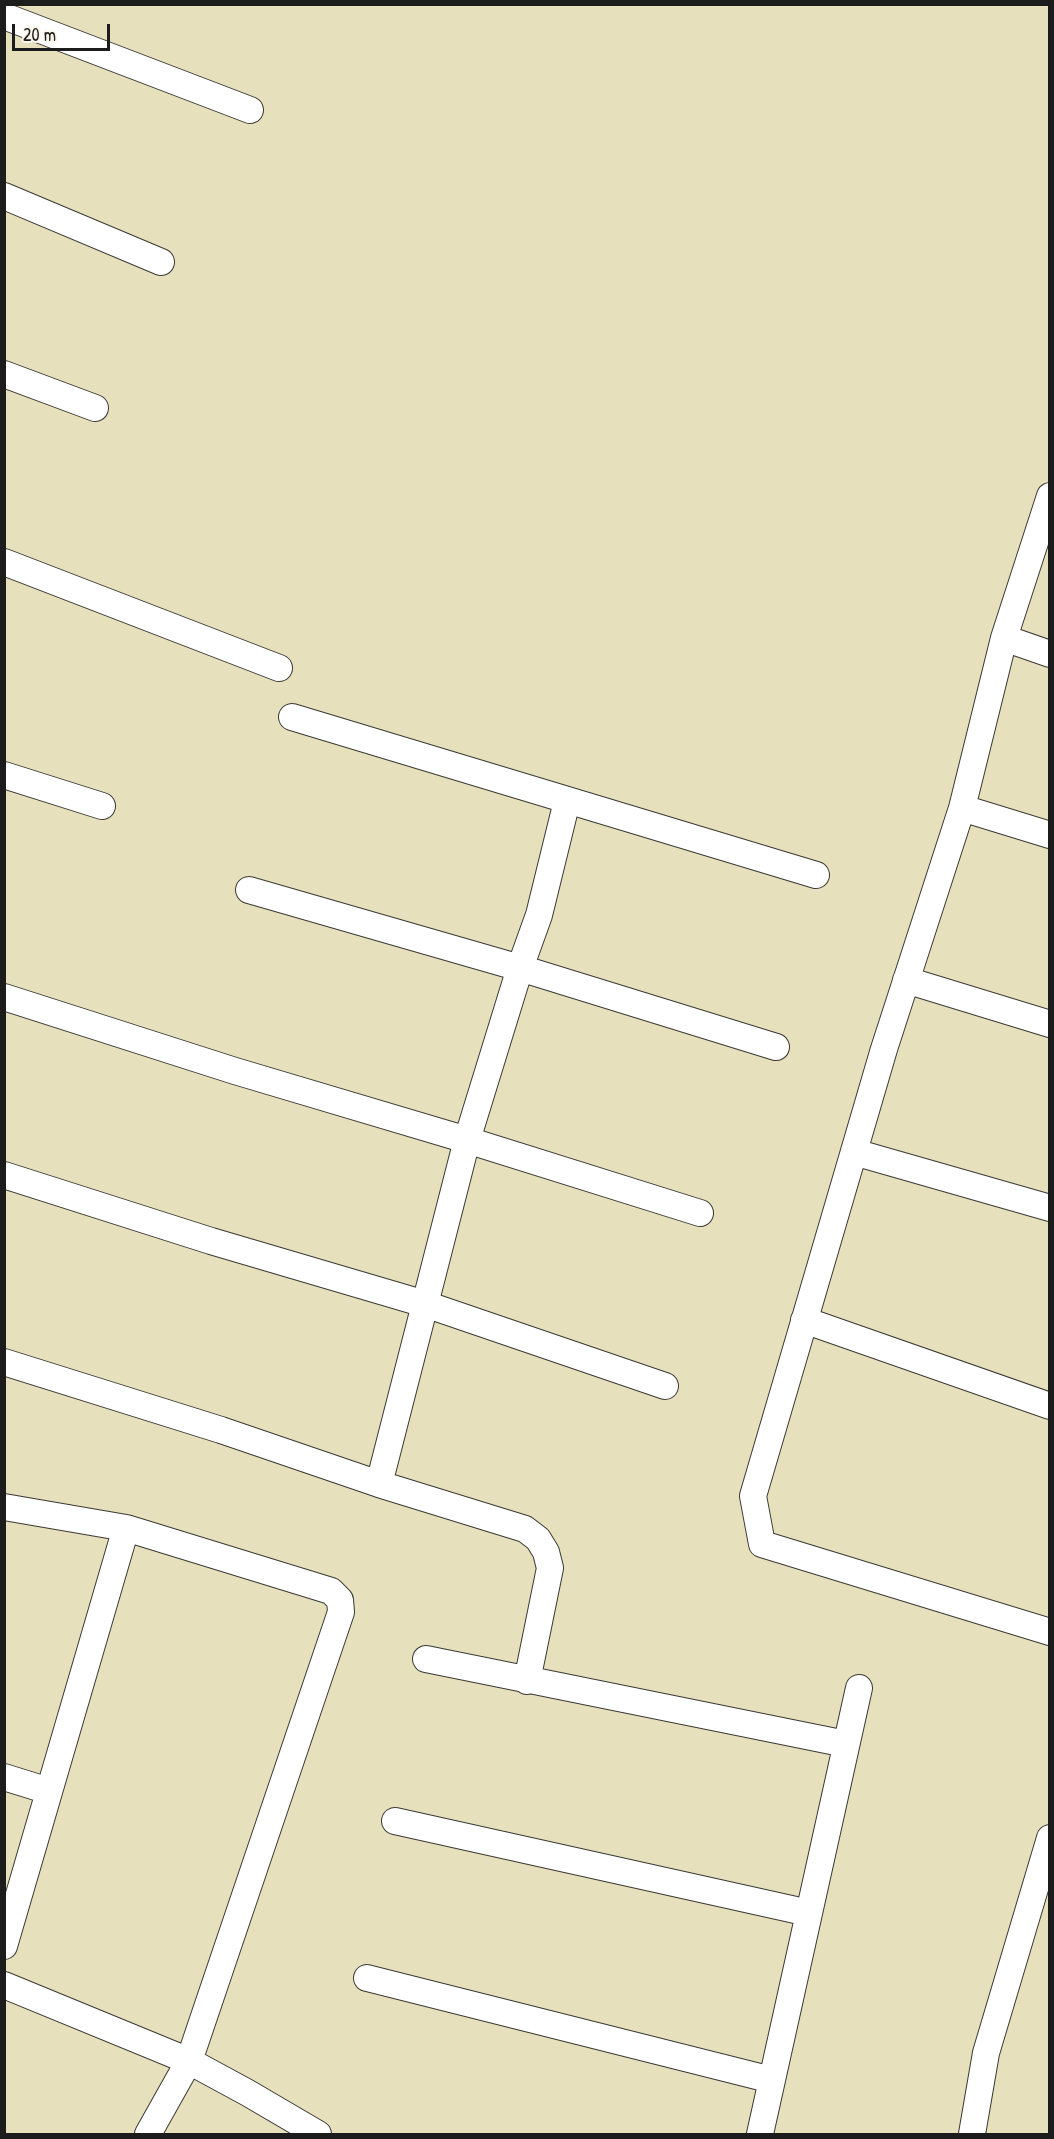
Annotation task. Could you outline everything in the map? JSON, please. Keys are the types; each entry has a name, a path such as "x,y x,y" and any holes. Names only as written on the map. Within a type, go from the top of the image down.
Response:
{"street":[{"path":"4,16 249,110"},
{"path":"4,196 161,262"},
{"path":"4,374 95,408"},
{"path":"1050,496 1004,638 962,807 906,980 753,1496 762,1544 1050,1632"},
{"path":"4,562 279,668"},
{"path":"1004,638 1050,654"},
{"path":"292,717 816,875"},
{"path":"4,775 102,806"},
{"path":"379,1484 467,1140 520,968 539,915 567,801"},
{"path":"962,807 1050,835"},
{"path":"249,890 520,968 776,1047"},
{"path":"906,980 1050,1023"},
{"path":"4,997 235,1071 700,1213"},
{"path":"854,1152 1050,1208"},
{"path":"4,1175 211,1241 425,1304 665,1386"},
{"path":"804,1320 1050,1406"},
{"path":"4,1362 221,1430 379,1484 525,1528 538,1539 546,1552 550,1568 527,1681"},
{"path":"4,1507 126,1528 331,1591 340,1600 341,1612 189,2061 148,2134"},
{"path":"4,1946 126,1528"},
{"path":"426,1659 846,1744"},
{"path":"760,2134 858,1688"},
{"path":"4,1777 49,1791"},
{"path":"395,1821 809,1912"},
{"path":"972,2134 986,2053 1050,1838"},
{"path":"367,1978 772,2080"},
{"path":"4,1985 189,2061 248,2092 318,2134"}]}
